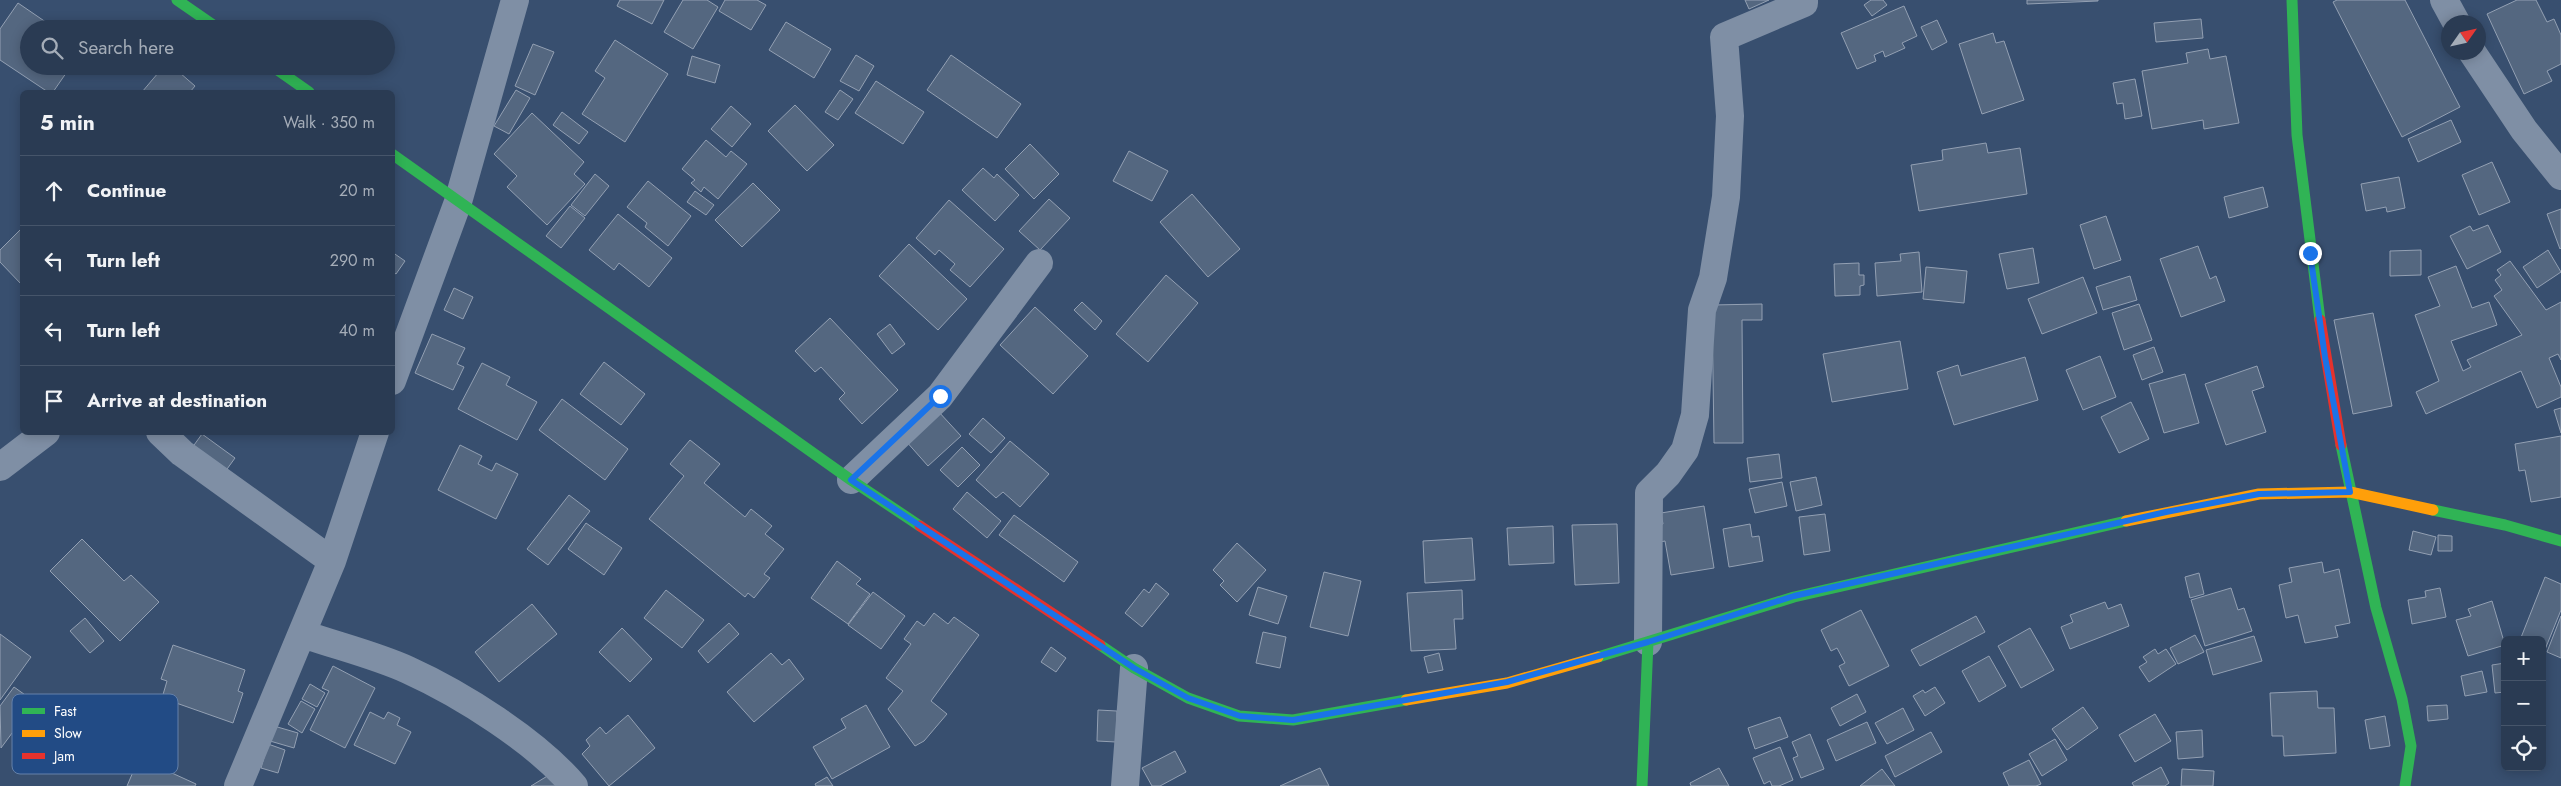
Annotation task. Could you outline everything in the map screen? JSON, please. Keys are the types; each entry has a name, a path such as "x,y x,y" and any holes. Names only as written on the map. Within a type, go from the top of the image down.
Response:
{"street":[{"path":"177,0 206,20"},
{"path":"395,373 458,202 515,0"},
{"path":"1642,786 1648,642 1649,493 1668,474 1685,450 1695,416 1702,310 1713,278 1726,197 1730,116 1724,37 1804,4 1804,0"},
{"path":"2292,0 2297,135 2310,253 2325,357 2350,492 2412,746 2405,786"},
{"path":"2444,0 2452,15"},
{"path":"2477,60 2524,130 2561,176"},
{"path":"285,75 306,90"},
{"path":"395,156 851,480 1134,668 1188,698 1240,716 1293,720 1507,682 1648,642 1794,596 2166,512 2259,494 2350,492 2506,525 2561,541"},
{"path":"851,480 940,396 1039,264"},
{"path":"0,467 42,435"},
{"path":"163,435 182,453 332,562"},
{"path":"238,786 332,562 374,435"},
{"path":"303,634 408,670 464,701 517,736 560,770 574,786"},
{"path":"1125,786 1134,668"}],"building":[{"path":"620,0 664,0 652,24 617,6"},
{"path":"683,0 707,0 718,7 693,49 664,32"},
{"path":"725,0 757,0 766,5 751,30 719,11"},
{"path":"1745,0 1769,0 1749,9"},
{"path":"1871,0 1883,0 1887,5 1872,16 1864,5"},
{"path":"2027,0 2098,0 2098,1 2027,4"},
{"path":"2337,0 2405,0 2460,107 2402,137 2333,2"},
{"path":"2517,0 2536,0 2547,22 2554,19 2561,35 2561,64 2547,71 2552,81 2524,94 2487,14"},
{"path":"18,3 43,20 20,20 20,73 0,60 0,29"},
{"path":"1904,6 1917,36 1902,43 1905,48 1885,57 1883,51 1874,55 1876,61 1857,69 1841,33"},
{"path":"2201,19 2203,38 2156,42 2154,23"},
{"path":"1937,20 1947,42 1932,50 1921,27"},
{"path":"786,22 831,49 814,78 769,50"},
{"path":"1993,33 1996,43 2004,41 2024,100 1982,114 1959,44"},
{"path":"615,40 668,74 625,142 582,114 605,78 595,71"},
{"path":"533,44 554,52 535,95 515,86"},
{"path":"2208,49 2210,59 2226,56 2239,123 2204,129 2203,120 2152,129 2142,71 2188,63 2186,53"},
{"path":"856,55 874,66 859,91 840,81"},
{"path":"951,55 1021,104 997,138 927,90"},
{"path":"692,56 720,65 715,83 687,75"},
{"path":"22,75 65,75 54,90 45,90"},
{"path":"156,75 182,75 195,86 192,90 144,90"},
{"path":"2135,79 2142,116 2125,119 2123,103 2117,104 2113,83"},
{"path":"876,81 924,112 903,144 855,113"},
{"path":"516,90 530,98 509,134 494,126"},
{"path":"840,90 853,99 838,120 825,112"},
{"path":"795,105 834,145 807,171 768,131"},
{"path":"731,106 751,124 732,147 711,129"},
{"path":"562,112 588,132 579,144 553,125"},
{"path":"532,113 584,162 574,174 585,184 547,225 507,187 517,176 494,154"},
{"path":"2451,120 2461,142 2418,162 2408,139"},
{"path":"706,140 726,157 731,151 747,164 718,199 704,187 701,192 691,183 695,180 682,169"},
{"path":"1986,143 1988,153 2020,148 2027,194 1919,211 1911,165 1943,160 1942,150"},
{"path":"1030,144 1059,174 1034,199 1005,169"},
{"path":"1129,151 1168,171 1152,201 1113,181"},
{"path":"2492,162 2510,202 2479,215 2462,175"},
{"path":"983,168 994,178 997,174 1019,195 995,221 962,190"},
{"path":"595,174 609,186 585,216 571,205"},
{"path":"2399,177 2405,208 2387,212 2386,207 2366,211 2361,184"},
{"path":"648,181 691,216 668,246 645,227 647,223 627,207"},
{"path":"753,183 780,210 742,247 715,220"},
{"path":"2263,187 2268,207 2229,218 2224,197"},
{"path":"695,191 714,205 706,215 687,202"},
{"path":"1192,194 1240,249 1208,277 1160,222"},
{"path":"1049,199 1070,218 1040,250 1019,231"},
{"path":"949,200 1004,249 970,287 950,270 955,264 939,250 935,255 916,238"},
{"path":"570,206 585,218 561,248 546,236"},
{"path":"2561,209 2561,248 2560,249 2547,214"},
{"path":"618,214 672,258 649,287 619,263 614,270 589,250"},
{"path":"2106,216 2121,260 2094,269 2080,225"},
{"path":"2488,225 2501,252 2467,269 2450,236 2470,226 2473,231"},
{"path":"20,230 20,283 0,262 0,250"},
{"path":"909,244 967,299 938,330 879,276"},
{"path":"2198,246 2210,279 2216,276 2225,301 2181,317 2160,259"},
{"path":"2033,248 2039,283 2007,289 1999,254"},
{"path":"2421,250 2421,275 2390,276 2390,251"},
{"path":"2548,250 2561,272 2537,288 2523,267"},
{"path":"1919,252 1922,292 1877,296 1875,263 1901,261 1900,254"},
{"path":"395,254 405,261 395,273"},
{"path":"2510,261 2546,310 2561,302 2561,360 2558,354 2549,358 2561,387 2561,397 2537,408 2521,371 2426,414 2416,392 2439,381 2415,315 2440,306 2428,277 2456,266 2472,308 2489,302 2497,325 2451,341 2463,371 2471,367 2467,360 2522,335 2494,296 2502,290 2495,280 2501,275 2497,270"},
{"path":"1859,263 1859,275 1864,275 1864,285 1860,286 1860,295 1835,296 1834,264"},
{"path":"1926,267 1967,271 1964,303 1923,299"},
{"path":"1166,275 1198,303 1148,362 1116,334"},
{"path":"2130,276 2137,300 2103,310 2096,287"},
{"path":"2083,277 2097,313 2042,334 2028,299"},
{"path":"454,288 473,297 463,319 444,310"},
{"path":"1082,302 1102,321 1095,330 1074,310"},
{"path":"1762,304 1762,320 1742,320 1743,443 1714,443 1712,305"},
{"path":"2139,304 2152,340 2124,350 2112,313"},
{"path":"1035,307 1088,356 1053,394 1000,345"},
{"path":"2373,313 2392,406 2353,414 2334,320"},
{"path":"830,318 898,390 862,424 839,399 845,393 821,367 815,372 795,351"},
{"path":"890,324 905,344 892,354 877,334"},
{"path":"432,334 465,348 457,364 464,367 453,390 415,373"},
{"path":"1900,341 1908,389 1832,402 1823,354"},
{"path":"2154,347 2163,372 2142,380 2133,355"},
{"path":"2100,356 2116,397 2083,410 2066,370"},
{"path":"2025,357 2038,400 1954,425 1937,372 1958,365 1961,376"},
{"path":"604,362 645,394 621,425 580,394"},
{"path":"482,363 510,377 506,385 537,402 517,440 458,409"},
{"path":"2257,366 2264,387 2252,391 2266,432 2226,445 2205,384"},
{"path":"2185,374 2199,423 2164,433 2149,384"},
{"path":"562,399 628,449 605,480 539,430"},
{"path":"2131,402 2149,439 2119,453 2101,417"},
{"path":"2561,408 2561,433 2554,410"},
{"path":"938,411 961,436 928,466 905,440"},
{"path":"983,418 1005,438 991,453 969,434"},
{"path":"201,435 203,435 235,458 222,476 189,452"},
{"path":"2561,436 2561,497 2531,502 2525,470 2519,471 2515,444"},
{"path":"690,440 720,464 704,483 745,517 751,509 772,526 765,534 784,549 764,574 770,578 754,598 748,593 745,597 649,519 684,476 670,464"},
{"path":"1010,441 1049,474 1020,507 1003,492 996,498 976,480"},
{"path":"460,445 482,456 478,464 492,471 496,463 518,474 496,519 438,490"},
{"path":"962,447 980,465 958,487 940,470"},
{"path":"1779,454 1782,478 1750,482 1747,458"},
{"path":"1816,477 1822,505 1796,511 1790,482"},
{"path":"1782,482 1787,506 1755,513 1749,489"},
{"path":"967,492 1001,521 987,538 953,509"},
{"path":"569,495 590,511 548,565 527,549"},
{"path":"1704,506 1714,568 1671,575 1665,541 1660,542 1658,525 1663,524 1661,513"},
{"path":"1825,514 1830,551 1804,555 1799,517"},
{"path":"1014,515 1078,562 1064,582 999,535"},
{"path":"586,523 622,548 604,575 568,549"},
{"path":"1617,524 1619,583 1575,585 1572,525"},
{"path":"1750,524 1752,537 1759,536 1763,561 1729,567 1723,529"},
{"path":"1553,526 1554,563 1509,565 1507,528"},
{"path":"2413,531 2436,537 2431,555 2409,550"},
{"path":"2438,535 2452,536 2452,551 2438,551"},
{"path":"1472,538 1475,580 1425,583 1423,541"},
{"path":"82,539 124,581 131,575 159,602 120,641 50,571"},
{"path":"1237,543 1266,570 1237,602 1220,585 1224,581 1213,570"},
{"path":"837,561 861,579 856,584 870,594 848,624 811,598"},
{"path":"2322,562 2324,573 2339,569 2350,623 2335,626 2338,637 2305,643 2298,615 2286,618 2279,585 2292,582 2289,568"},
{"path":"1324,572 1361,581 1348,636 1310,627"},
{"path":"2199,573 2204,594 2190,598 2185,577"},
{"path":"2545,577 2561,584 2561,610 2546,647 2546,636 2522,636"},
{"path":"1156,583 1169,594 1142,627 1125,613 1144,589 1149,593"},
{"path":"1258,587 1287,596 1278,624 1249,615"},
{"path":"2231,588 2238,610 2244,608 2252,631 2205,646 2191,600"},
{"path":"2440,588 2446,617 2412,624 2408,600 2426,597 2425,591"},
{"path":"666,590 704,620 682,648 644,618"},
{"path":"1462,590 1463,619 1454,619 1456,649 1411,651 1407,593"},
{"path":"873,592 905,616 881,649 848,625"},
{"path":"2492,601 2502,636 2501,646 2468,656 2456,620 2471,616 2468,609"},
{"path":"2105,602 2108,609 2121,604 2129,626 2070,649 2061,627 2073,622 2070,615"},
{"path":"532,604 557,634 499,682 475,652"},
{"path":"1861,610 1889,666 1849,686 1839,666 1845,663 1837,648 1831,651 1821,630"},
{"path":"934,613 948,624 954,617 979,635 931,701 947,714 924,741 915,746 888,709 903,691 886,678 911,644 904,639 917,621 924,626"},
{"path":"1976,616 1985,632 1920,666 1911,650"},
{"path":"2561,616 2561,658 2547,652"},
{"path":"85,618 104,641 90,653 70,631"},
{"path":"729,623 739,634 708,663 698,651"},
{"path":"622,628 652,659 630,682 599,652"},
{"path":"2030,628 2054,670 2021,688 1998,646"},
{"path":"1263,632 1286,637 1280,668 1256,663"},
{"path":"0,634 31,657 0,700"},
{"path":"2195,635 2204,652 2178,664 2170,648"},
{"path":"2254,636 2262,661 2213,675 2206,650"},
{"path":"173,645 245,670 238,691 243,693 233,723 178,704 178,694 163,694 167,681 161,679"},
{"path":"1051,647 1066,658 1056,672 1041,662"},
{"path":"2155,649 2158,654 2166,649 2176,664 2149,682 2139,667 2147,662 2143,657"},
{"path":"771,653 782,665 789,659 804,679 754,722 727,692"},
{"path":"1439,653 1443,670 1428,673 1424,657"},
{"path":"1989,656 2006,686 1979,702 1962,671"},
{"path":"2501,664 2501,692 2495,693 2492,665"},
{"path":"333,666 375,688 345,748 310,730 329,691 322,688"},
{"path":"2482,671 2487,692 2465,696 2461,676"},
{"path":"310,684 325,693 317,707 302,699"},
{"path":"14,687 24,694 12,694 12,733 1,748 0,706"},
{"path":"1935,687 1945,703 1925,716 1913,696 1923,690 1925,693"},
{"path":"2317,691 2318,708 2334,708 2336,753 2284,756 2283,736 2272,736 2270,693"},
{"path":"1857,694 1866,712 1840,726 1831,708"},
{"path":"301,701 315,709 302,733 288,724"},
{"path":"866,705 890,747 832,779 813,747 846,728 841,719"},
{"path":"2447,705 2448,719 2428,721 2427,706"},
{"path":"2083,707 2098,728 2067,750 2052,729"},
{"path":"1903,708 1914,730 1887,744 1875,723"},
{"path":"1098,710 1117,711 1116,742 1097,741"},
{"path":"370,712 384,719 388,712 400,718 397,725 411,732 395,764 354,745"},
{"path":"2155,714 2171,741 2135,762 2119,735"},
{"path":"628,715 655,748 609,786 582,754 590,746 586,740 600,727 606,734"},
{"path":"2385,716 2390,746 2370,749 2365,720"},
{"path":"1780,717 1788,737 1755,749 1748,728"},
{"path":"1867,722 1876,743 1836,761 1827,740"},
{"path":"274,726 298,733 294,748 270,741"},
{"path":"2202,730 2203,757 2178,759 2176,732"},
{"path":"1931,732 1942,752 1895,777 1885,756"},
{"path":"1810,734 1824,769 1801,778 1793,758 1798,756 1792,742"},
{"path":"2055,739 2067,760 2042,776 2029,754"},
{"path":"268,744 285,750 278,773 261,768"},
{"path":"1780,747 1793,780 1779,786 1772,786 1770,781 1764,784 1753,758"},
{"path":"1175,751 1186,772 1160,786 1152,786 1142,768"},
{"path":"2029,760 2041,784 2036,786 2009,786 2003,773"},
{"path":"2161,767 2169,783 2165,786 2134,786 2132,783"},
{"path":"1320,768 1329,786 1280,786"},
{"path":"1719,768 1729,786 1691,786 1690,783"},
{"path":"1882,769 1895,786 1860,786"},
{"path":"2182,769 2214,771 2213,786 2181,786"},
{"path":"132,774 174,774 196,784 195,786 127,786"},
{"path":"549,775 556,786 531,786"},
{"path":"827,777 833,786 816,786 815,784"}],"traffic: fast":[{"path":"177,0 206,20"},
{"path":"2292,0 2297,135 2320,320"},
{"path":"285,75 306,90"},
{"path":"395,156 851,480 920,526"},
{"path":"2341,445 2376,608 2402,699 2411,746 2405,786"},
{"path":"2433,510 2505,525 2561,541"},
{"path":"1598,657 1794,597 2126,521"},
{"path":"1642,786 1648,642"},
{"path":"1100,645 1134,668 1188,698 1239,716 1293,720 1406,700"}],"traffic: slow":[{"path":"2126,521 2259,494 2350,492 2433,510"},
{"path":"1406,700 1507,683 1598,657"}],"traffic: jam":[{"path":"2320,320 2341,445"},
{"path":"920,526 1100,645"}],"route":[{"path":"940,396 851,480 1134,668 1188,698 1240,716 1293,720 1507,682 1648,642 1794,596 2166,512 2259,494 2350,492 2325,357 2310,253"}]}
